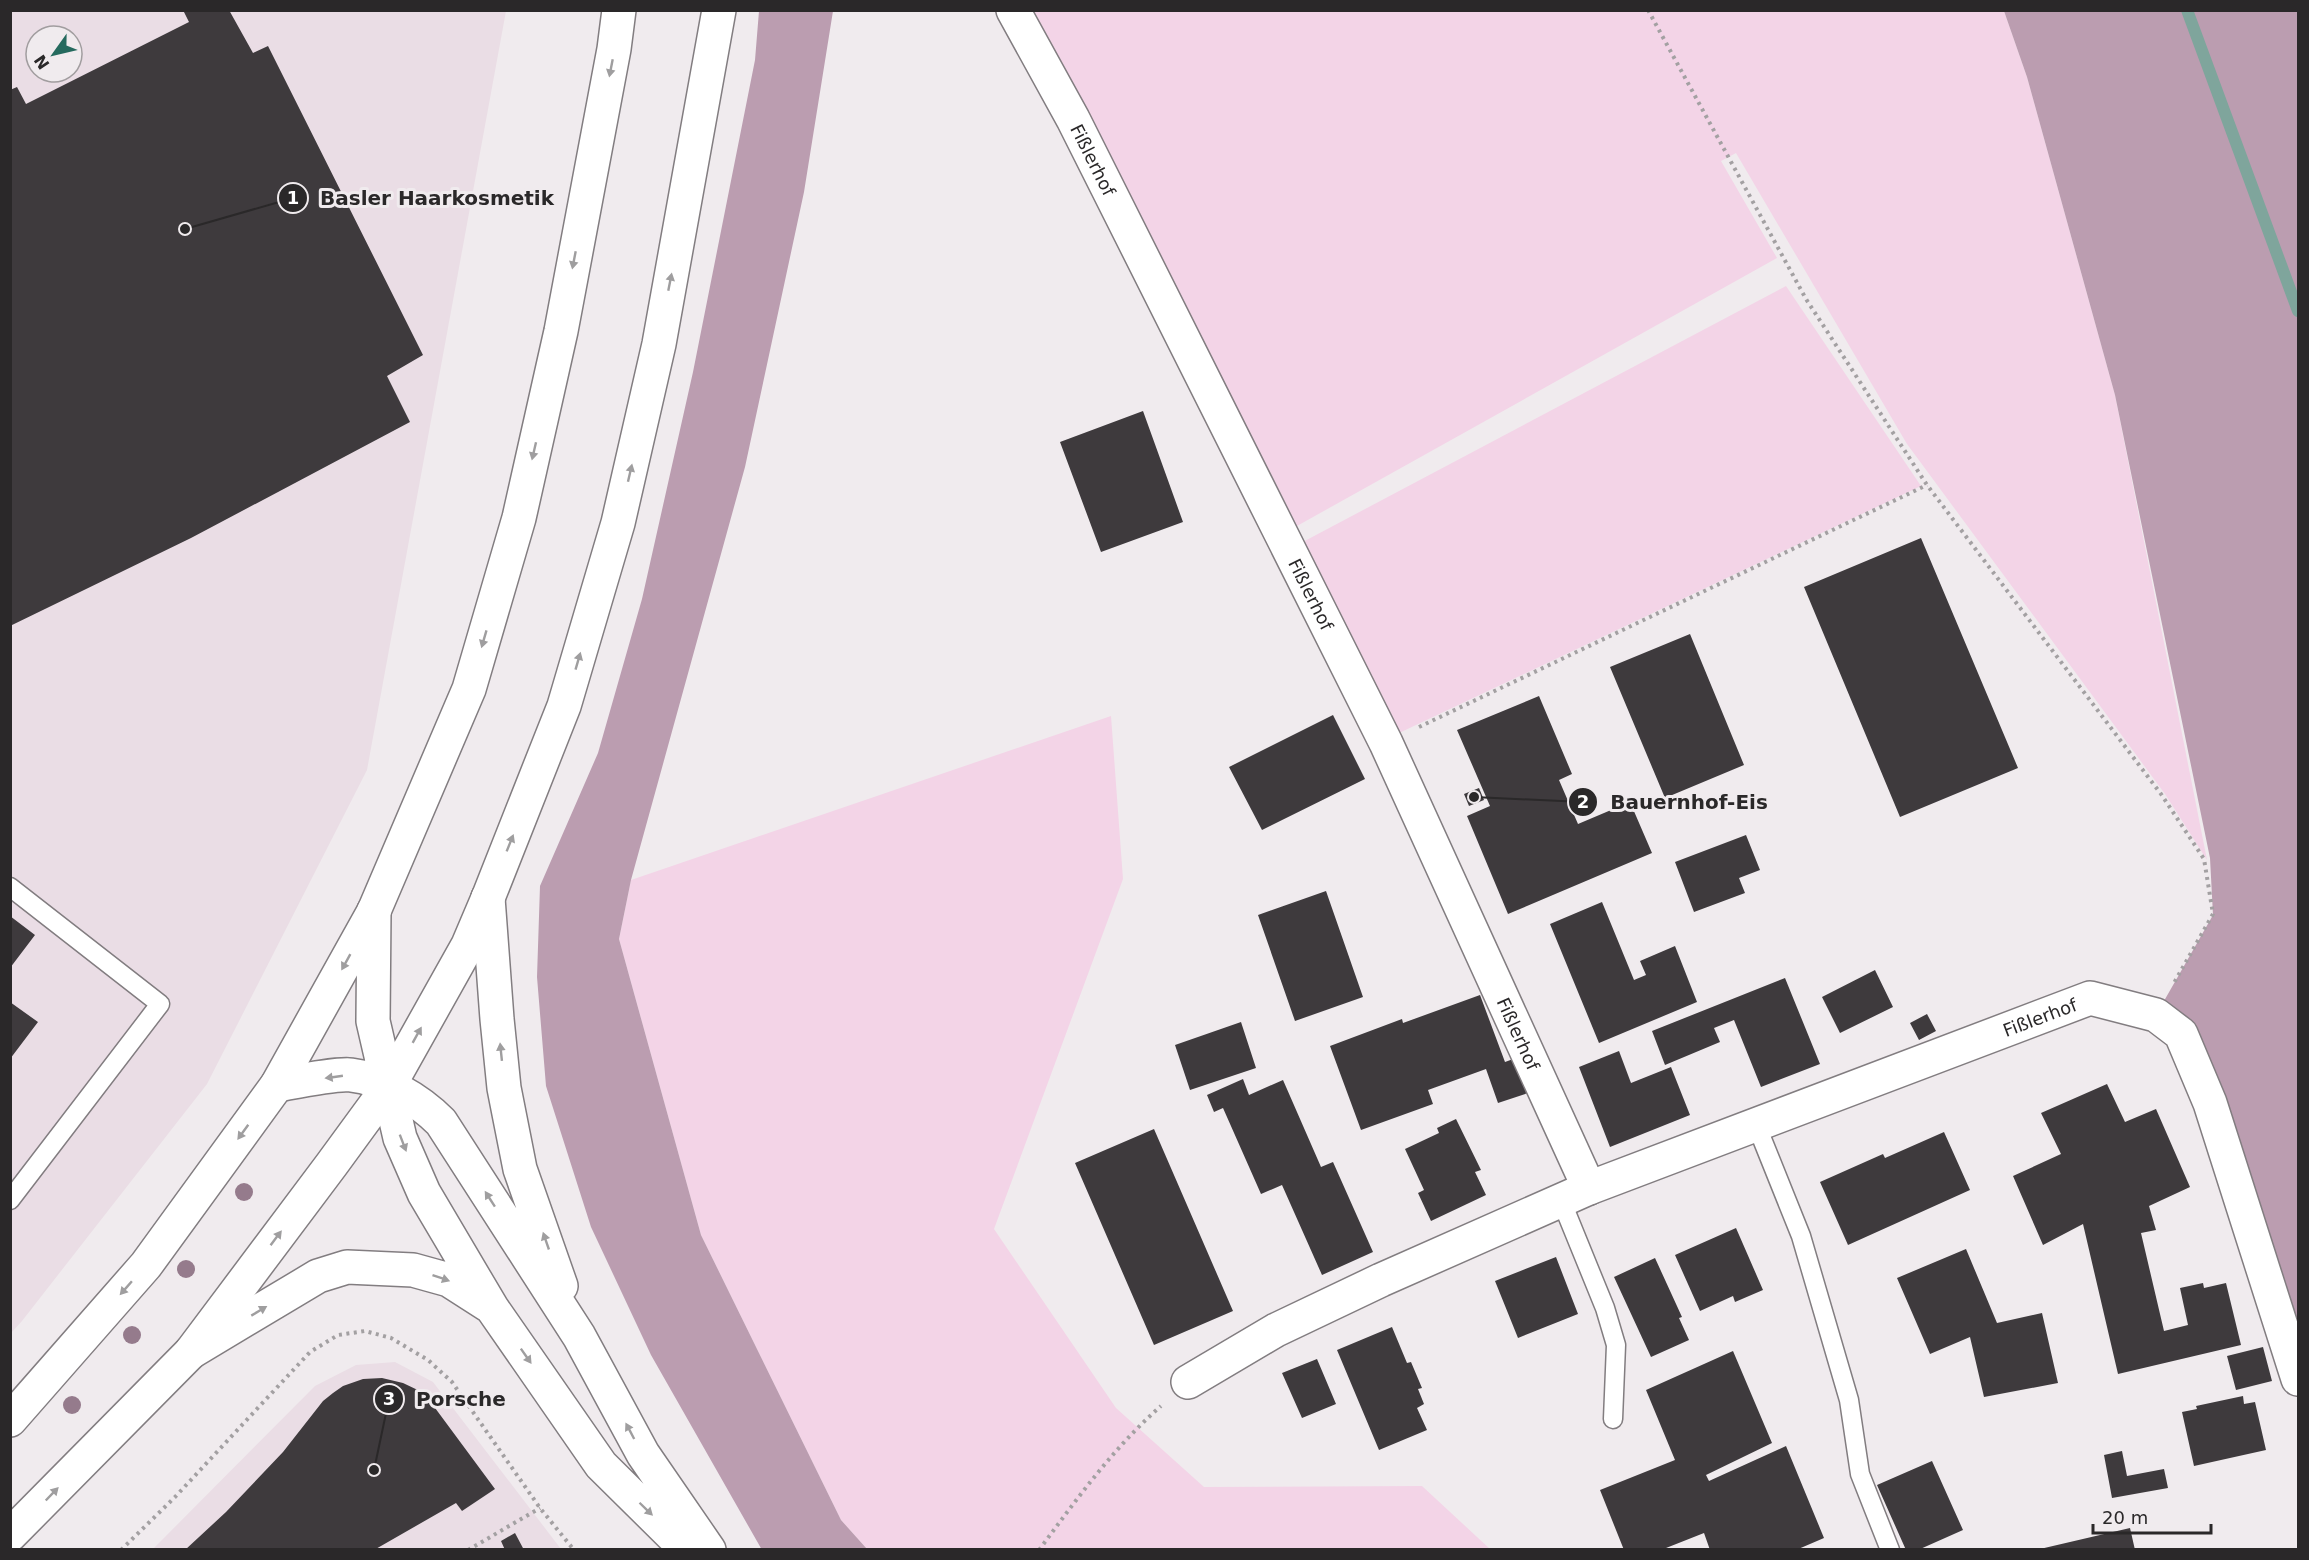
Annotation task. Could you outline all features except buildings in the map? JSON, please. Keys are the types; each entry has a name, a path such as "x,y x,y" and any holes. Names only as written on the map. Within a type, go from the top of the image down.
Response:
{"main road":[{"path":"10,1420 146,1265 277,1085 374,911 469,689 519,518 561,332 615,49 620,10"},
{"path":"10,1535 191,1352 389,1086 468,945 564,706 618,523 659,344 719,10"},
{"name":"Fißlerhof","path":"1013,10 1073,119 1386,743 1575,1194"},
{"path":"488,898 504,1088 520,1168 579,1336"},
{"path":"374,911 373,1021 400,1138 424,1193 492,1308 601,1465 687,1550"},
{"name":"Fißlerhof","path":"1188,1383 1276,1330 1575,1194 2091,998 2156,1015 2181,1034 2210,1103 2298,1379"},
{"path":"277,1085 350,1074 389,1086 427,1109 441,1122 579,1336 643,1454 709,1550"},
{"path":"191,1352 318,1276 347,1267 413,1269 448,1280 492,1308"}],"lane":[{"path":"10,887 160,1004 10,1200"},
{"path":"1756,1124 1801,1236 1849,1400 1860,1474 1890,1550"},
{"path":"1575,1194 1616,1345 1613,1419"}],"path":[{"path":"1648,10 1806,299 1927,485 2161,794 2204,859 2213,914 2156,1015"},
{"path":"1386,743 1927,485"},
{"path":"121,1550 176,1497 310,1352 338,1335 365,1331 391,1338 400,1343 428,1360 452,1382 540,1508 574,1550"},
{"path":"1040,1550 1095,1475 1136,1428 1188,1383"},
{"path":"468,1550 540,1508"}],"shaded area":[{"path":"11,11 506,11 367,770 207,1084 11,1333"},
{"path":"759,11 833,11 804,192 745,467 631,880 619,939 701,1235 841,1520 867,1549 762,1550 651,1355 591,1227 546,1086 537,977 540,886 598,753 642,599 693,372 755,60"},
{"path":"1013,11 2004,11 2027,77 2115,395 2207,860 2165,794 1907,444 1736,153 1721,161 1777,258 1288,531"},
{"path":"2004,11 2298,11 2298,1379 2210,1103 2156,1015 2213,915 2210,858 2115,395 2027,77"},
{"path":"1786,286 1921,486 1397,734 1299,544"},
{"path":"1111,716 1123,879 994,1229 1116,1408 1204,1487 1422,1486 1490,1549 867,1549 841,1520 701,1235 619,939 631,880"},
{"path":"395,1362 433,1382 561,1549 152,1550 315,1386 356,1365"}],"waterway":[{"path":"2187,10 2298,311"}],"place":[{"name":"Basler Haarkosmetik","path":"185,229"},
{"name":"Bauernhof-Eis","path":"1474,797"},
{"name":"Porsche","path":"374,1470"}]}
